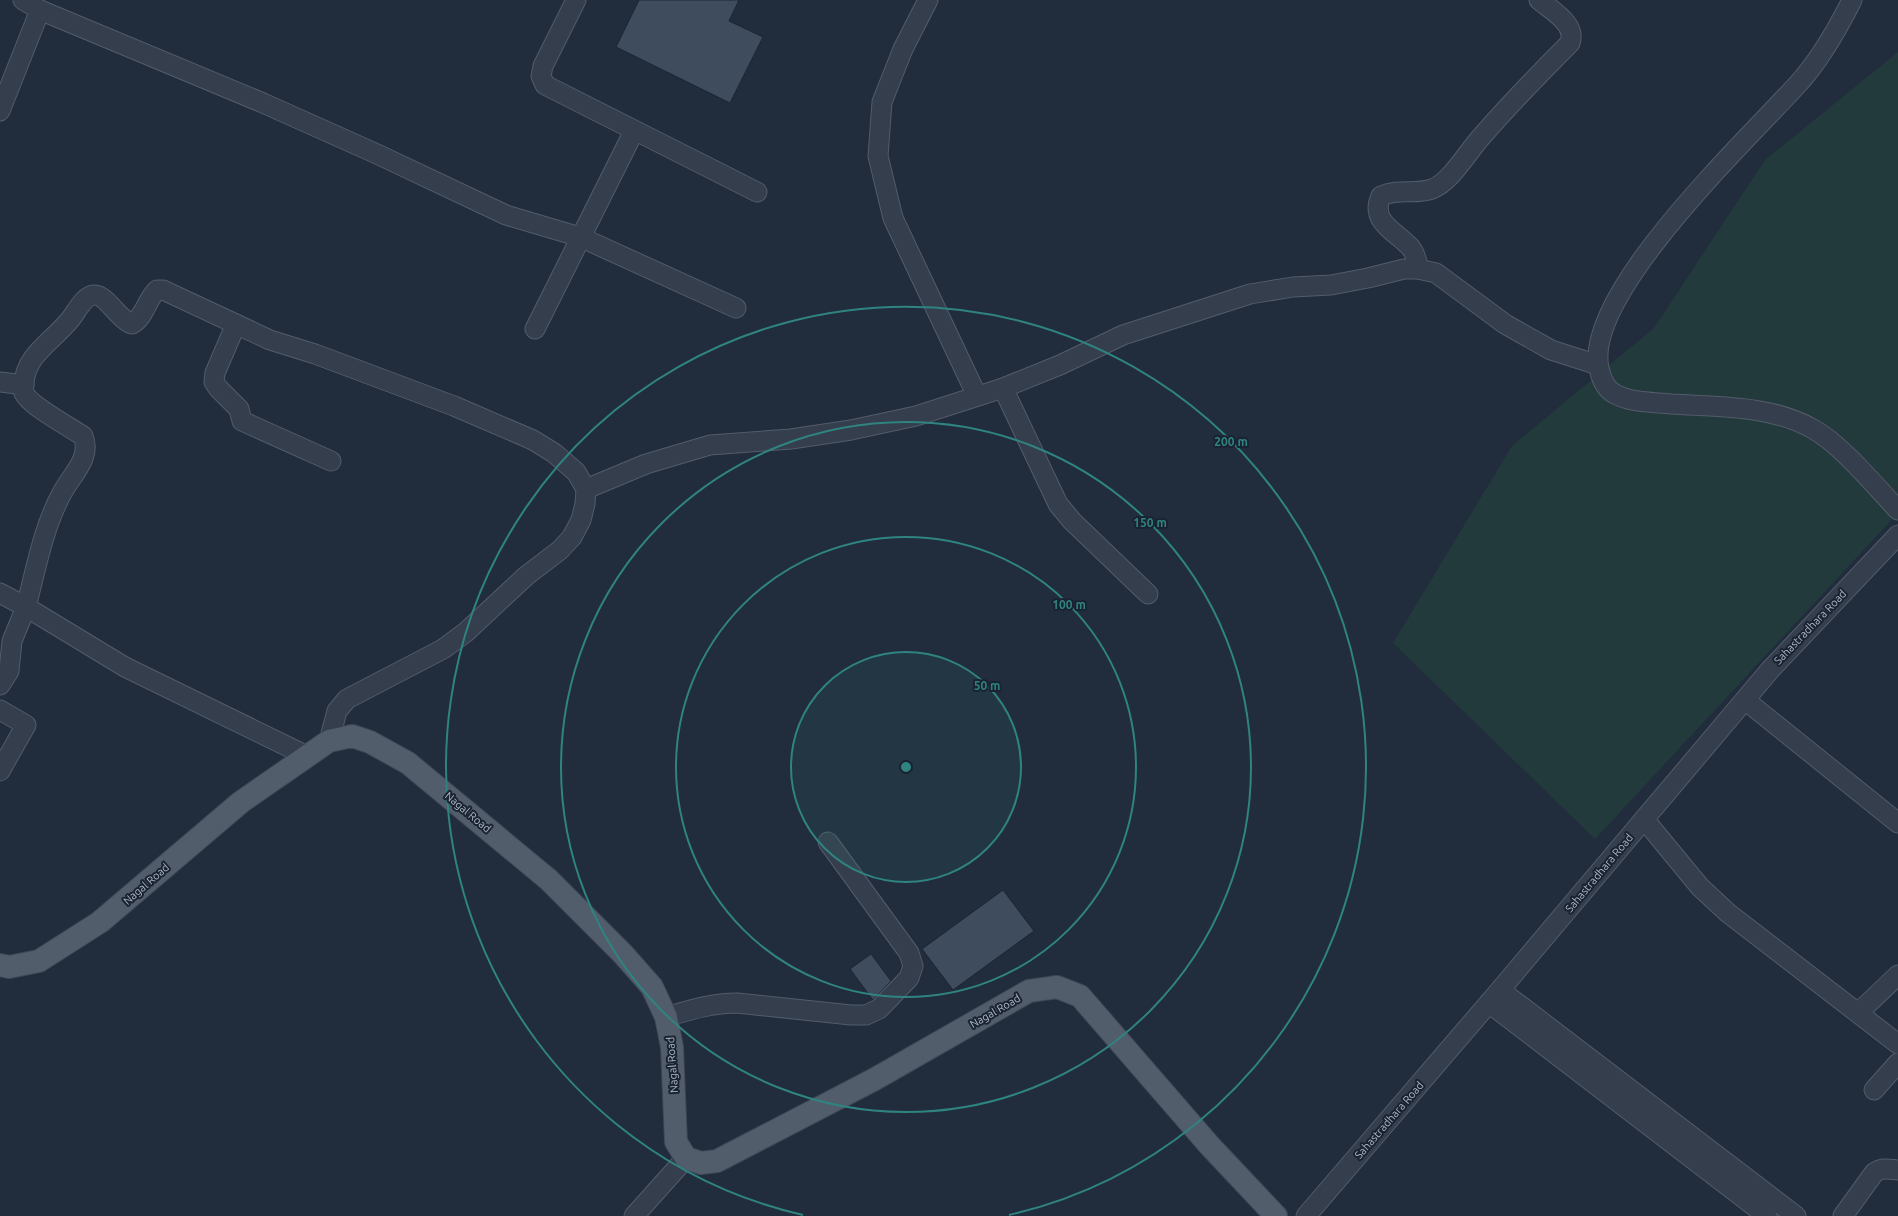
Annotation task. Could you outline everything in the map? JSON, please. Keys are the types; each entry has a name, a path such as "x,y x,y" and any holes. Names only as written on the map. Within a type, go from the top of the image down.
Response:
{"main road":[{"name":"Nagal Road","path":"0,965 9,967 39,961 100,922 241,802 329,741 352,736 370,742 408,763 549,880 623,954 652,987 666,1017 672,1047 676,1142 686,1158 700,1164 717,1161 874,1079 1029,991 1057,987 1080,996 1210,1146 1276,1216"}],"street":[{"path":"23,0 40,10 270,106 377,154 506,215 580,237 736,308"},
{"path":"576,0 543,66 541,76 545,85 757,192"},
{"path":"928,0 904,49 882,102 878,156 893,218 977,396"},
{"path":"1418,269 1417,259 1412,249 1387,227 1379,215 1377,205 1381,196 1392,192 1432,189 1443,182 1482,136 1570,42 1572,37 1571,29 1539,0"},
{"path":"1852,0 1836,32 1798,83 1678,212 1642,260 1613,305 1600,338 1598,365 1602,382 1614,394 1636,401 1736,408 1779,414 1814,429 1844,454 1898,510"},
{"path":"0,111 40,10"},
{"path":"535,329 634,130"},
{"path":"586,489 646,464 710,445 791,438 851,430 916,416 1003,388 1060,365 1124,335 1243,296 1293,287 1331,284 1404,270 1418,269 1436,273 1505,324 1551,350 1598,365"},
{"path":"0,685 9,671 12,641 7,633 26,607 50,519 62,493 85,455 87,445 83,436 30,402 24,392 24,376 38,352 68,322 88,296 96,295 103,298 126,322 132,324 137,322 152,294 157,290 164,290 270,340 315,354 454,406 533,440 554,453 576,472 586,489 585,504 581,520 572,538 560,550 526,576 466,632 442,649 347,699 337,711 329,741"},
{"path":"236,324 215,373 214,382 218,388 237,406 242,421 331,461"},
{"path":"0,382 24,386"},
{"path":"1003,388 1058,504 1072,521 1148,594"},
{"name":"Sahastradhara Road","path":"1306,1216 1495,997 1770,670 1898,535"},
{"path":"0,593 125,667 307,756"},
{"path":"1745,700 1898,823"},
{"path":"0,710 26,725 0,771"},
{"path":"1644,819 1700,886 1728,913 1898,1044"},
{"path":"666,1017 703,1006 725,1003 851,1015 866,1014 879,1009 909,978 912,966 909,953 828,842"},
{"path":"1858,1013 1898,975"},
{"path":"1495,997 1767,1216"},
{"path":"1495,997 1796,1216"},
{"path":"1874,1090 1898,1063"},
{"path":"634,1216 686,1158"},
{"path":"1843,1216 1874,1173 1879,1169 1887,1168 1898,1170"}],"green space":[{"path":"1898,52 1898,513 1595,839 1393,643 1512,446 1654,328 1765,160"}],"building":[{"path":"639,0 739,0 729,21 763,37 730,103 616,47"},
{"path":"1003,890 1034,931 953,990 922,949"},
{"path":"871,954 891,981 873,1000 850,969"}]}
